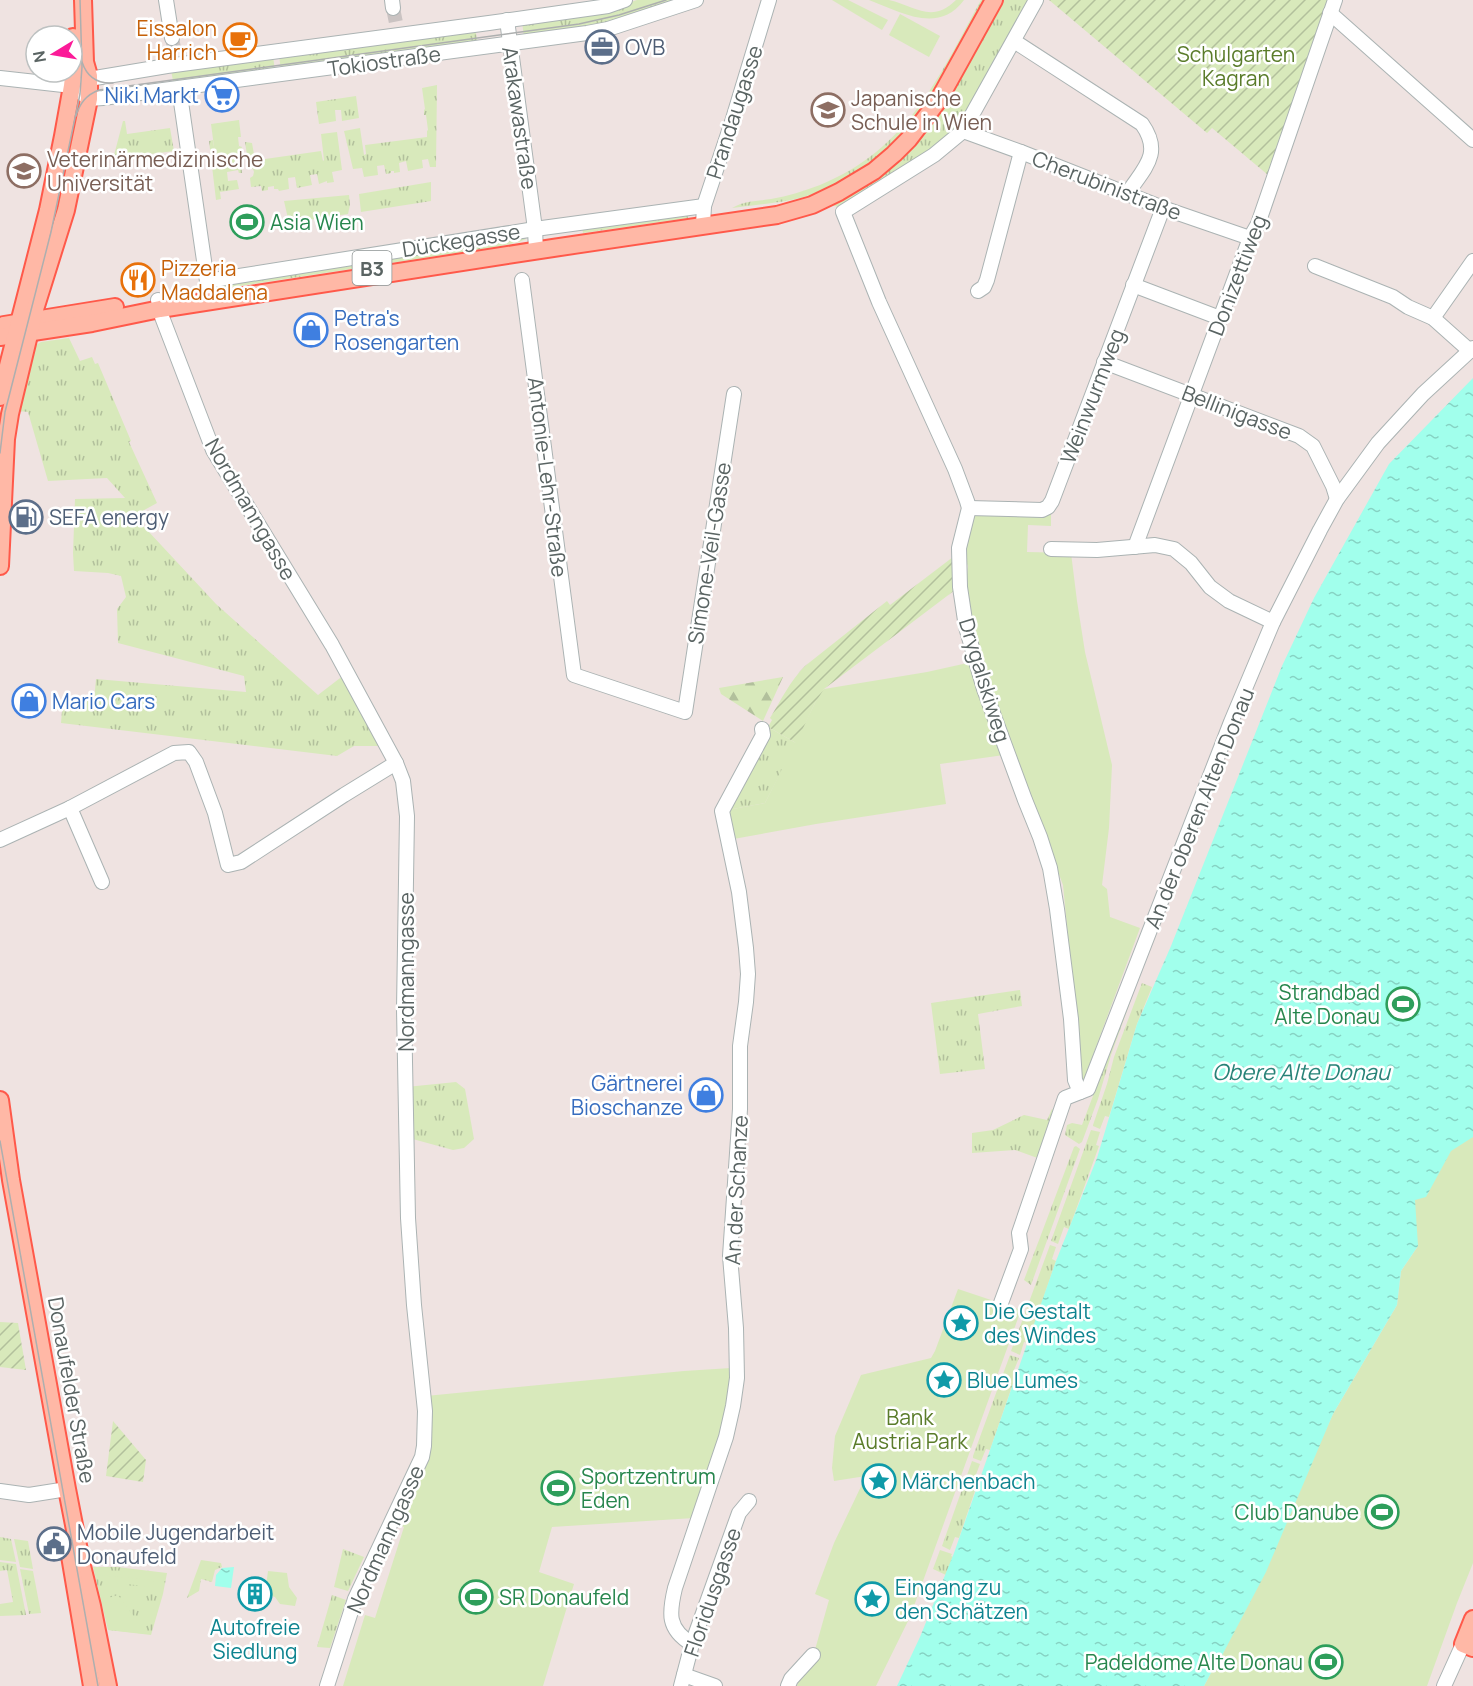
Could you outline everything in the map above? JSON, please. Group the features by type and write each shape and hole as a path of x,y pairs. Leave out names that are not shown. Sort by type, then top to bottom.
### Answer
{"main road":[{"path":"0,397 20,329 48,210 72,86 74,68 72,0"},
{"path":"0,566 6,439 20,329 38,300 66,210 89,99 83,0"},
{"name":"B3","path":"838,190 871,167 906,134 933,99 988,0"},
{"name":"B3","path":"838,190 874,171 909,139 938,101 994,0"},
{"name":"Dückegasse","path":"20,329 159,304 208,292 535,241 703,216 777,215 812,205 838,190"},
{"name":"B3","path":"0,326 20,329"},
{"name":"Donaufelder Straße","path":"0,1100 92,1686"},
{"name":"Donaufelder Straße","path":"0,1172 63,1491 92,1606 108,1686"},
{"path":"1468,1646 1473,1619"}],"street":[{"path":"166,0 172,38"},
{"name":"Tokiostraße","path":"72,86 89,79 176,59 396,29 507,21 624,0"},
{"name":"Tokiostraße","path":"89,99 608,30 696,0"},
{"name":"Prandaugasse","path":"703,216 770,0"},
{"path":"969,508 954,469 879,302 843,212 934,155 963,131 1036,0"},
{"path":"1332,6 1473,140"},
{"name":"Donizettiweg","path":"1135,548 1250,238 1258,224 1332,6"},
{"name":"Arakawastraße","path":"507,21 503,45 535,241"},
{"name":"Arakawastraße","path":"489,23 495,36 503,45"},
{"path":"1014,41 1142,124 1150,135 1152,147 1150,159 1127,194"},
{"path":"0,78 72,86 89,99"},
{"path":"179,88 208,292"},
{"name":"Cherubinistraße","path":"963,131 1163,208 1250,238"},
{"path":"978,291 987,280 1021,152"},
{"name":"Weinwurmweg","path":"969,508 1042,510 1048,507 1163,208"},
{"path":"1432,318 1473,261"},
{"path":"1315,267 1392,297 1432,318 1471,349"},
{"name":"Antonie-Lehr-Straße","path":"522,279 574,675 685,712"},
{"path":"1133,285 1220,318"},
{"name":"Nordmanngasse","path":"159,304 213,450 332,645 396,763 403,781 407,816 404,1009 408,1218 424,1412 424,1446 422,1457 355,1599 327,1686"},
{"name":"An der oberen Alten Donau","path":"1001,1303 1021,1249 1019,1233 1065,1098 1088,1089 1183,843 1273,622 1337,499 1378,443 1400,418 1471,349"},
{"name":"Bellinigasse","path":"1104,362 1299,436 1313,446 1337,499"},
{"name":"Simone-Veil-Gasse","path":"685,712 734,394"},
{"name":"Drygalskiweg","path":"969,508 959,548 960,587 966,627 980,679 1050,868 1071,1019 1075,1080 1080,1092"},
{"path":"1051,549 1097,550 1155,545 1174,549 1229,602 1273,622"},
{"name":"An der Schanze","path":"692,1644 681,1637 673,1626 670,1609 726,1437 737,1378 736,1328 730,1256 739,1131 740,1046 748,974 739,892 722,811 763,735 762,729"},
{"path":"0,840 70,808 174,753 189,753 196,762 215,813 228,865 241,862 396,763"},
{"path":"70,808 102,882"},
{"path":"0,1491 29,1495 63,1491"},
{"name":"Floridusgasse","path":"683,1680 692,1644 739,1513 749,1501"},
{"path":"1444,1686 1468,1646"},
{"path":"788,1686 791,1679 813,1655"},
{"path":"683,1680 715,1686"}],"green space":[{"path":"637,0 684,0 618,23 524,37 522,22 613,8"},
{"path":"832,0 848,0 888,20 882,30"},
{"path":"869,0 889,0 931,12 939,11 956,0 964,0 954,11 931,19 906,15"},
{"path":"981,0 985,0 936,87 897,140 873,162 845,180 813,194 784,201 732,208 746,203 790,195 820,185 850,170 876,152 917,108 950,57"},
{"path":"1002,0 1031,0 959,128 948,139 842,208 828,204 881,174"},
{"name":"Schulgarten Kagran","path":"1049,0 1328,0 1268,175 1212,128 1207,133"},
{"path":"900,14 940,36 929,57 889,35"},
{"path":"475,28 478,44 281,71 279,55"},
{"path":"273,56 275,71 169,86 173,81 171,70"},
{"path":"437,85 436,167 430,167 428,159 422,160 423,168 408,171 406,161 399,163 400,172 391,171 386,174 384,165 377,166 378,175 364,177 362,168 353,169 344,131 360,128 364,155 366,154 365,145 427,137 422,88"},
{"path":"356,96 359,118 342,121 341,110 335,110 336,121 319,124 316,102"},
{"path":"239,120 241,137 238,137 237,149 240,165 217,169 211,124"},
{"path":"123,121 125,121 127,134 170,128 174,151 113,159"},
{"path":"337,132 342,170 332,172 334,182 327,183 327,181 319,184 317,174 310,175 312,185 297,188 295,177 288,178 289,189 279,191 274,189 274,186 262,191 261,186 251,187 250,178 254,172 249,168 245,142 252,143 255,160 265,161 265,159 321,151 323,161 321,134"},
{"path":"213,140 217,169 239,146 242,147 240,153 242,173 238,170 227,172 228,181 237,180 239,189 220,192 221,199 216,200 209,141"},
{"path":"431,182 431,201 361,212 359,194"},
{"path":"349,195 348,214 289,223 284,201"},
{"path":"687,212 688,218 583,233 582,228"},
{"path":"525,237 526,239 519,242 495,247 227,288 218,286"},
{"path":"69,338 80,361 92,357 95,364 98,363 131,441 129,442 157,503 135,517 216,604 318,695 344,675 383,746 354,746 337,756 61,723 63,699 94,701 96,679 246,692 244,676 118,643 117,609 126,597 121,576 74,571 75,499 125,498 107,478 48,481 28,412 19,411 31,348 41,342"},
{"path":"1051,512 1051,526 1028,525 1027,552 1071,553 1085,652 1112,765 1109,828 1102,885 1107,889 1110,917 1140,928 1083,1082 1079,1076 1081,1069 1063,885 988,686 973,640 965,590 968,566 964,557 965,544 973,517 979,513"},
{"path":"953,557 955,590 824,689 796,743 768,727 772,720 770,718 786,691 805,666 887,601 890,605"},
{"path":"972,662 1004,755 940,764 946,804 728,840 722,811 765,803 824,689"},
{"path":"783,677 763,721 721,694 719,688"},
{"path":"1473,697 1473,1563 1427,1686 1204,1686 1212,1671 1220,1666 1219,1662 1333,1414 1397,1305 1401,1271 1418,1246 1358,1223"},
{"path":"768,727 796,743 765,803 722,811"},
{"path":"1142,983 1152,987 1137,1024 1109,1117 1105,1116 1100,1129 1093,1125 1114,1057"},
{"path":"1136,986 1098,1099 1082,1142 1079,1144 1065,1135 1067,1125 1072,1123 1082,1125"},
{"path":"1020,990 1022,1006 978,1014 985,1069 940,1074 931,1003"},
{"path":"456,1082 465,1089 474,1139 464,1148 453,1150 409,1138 406,1087"},
{"path":"1052,1109 1059,1115 1043,1160 1015,1150 972,1153 972,1133 993,1130 1024,1115 1047,1120"},
{"path":"1091,1130 1100,1132 1096,1145 1099,1146 1069,1229 1064,1227 1058,1244 1051,1241"},
{"path":"1076,1146 1080,1149 1031,1285 1024,1280"},
{"path":"1050,1245 1056,1247 1052,1259 1056,1261 1028,1343 1024,1342 1020,1355 1011,1351"},
{"name":"Bank Austria Park","path":"958,1289 1021,1310 910,1617 876,1686 797,1686 800,1676 811,1664 829,1600 815,1594 834,1543 866,1476 834,1481 832,1468 835,1436 861,1375 931,1358"},
{"path":"0,1322 18,1323 26,1370 0,1367"},
{"path":"1010,1355 1019,1358 1014,1370 1017,1372 990,1450 986,1449 981,1461 973,1456"},
{"name":"Sportzentrum Eden","path":"731,1368 731,1381 718,1446 714,1450 715,1456 694,1518 552,1527 539,1572 574,1584 543,1686 343,1686 365,1615 375,1618 404,1527 396,1524 426,1457 426,1396"},
{"path":"113,1421 146,1460 143,1482 106,1476"},
{"path":"972,1461 980,1464 975,1477 979,1479 959,1538 955,1537 950,1550 942,1546"},
{"path":"0,1537 11,1539 16,1562 0,1560"},
{"path":"14,1539 28,1541 33,1569 20,1567"},
{"path":"343,1549 364,1557 348,1591 334,1587"},
{"path":"940,1550 952,1554 953,1557 946,1575 933,1569"},
{"path":"201,1560 221,1563 222,1567 215,1570 212,1582 201,1579 199,1591 187,1598"},
{"path":"0,1562 16,1564 26,1615 0,1616 0,1604 13,1602 7,1570 0,1571"},
{"path":"93,1567 117,1567 167,1573 151,1635 108,1630"},
{"path":"20,1569 33,1571 41,1613 29,1614"},
{"path":"268,1571 287,1573 289,1587 297,1598 295,1606 280,1604 275,1597 265,1594"},
{"path":"98,1575 154,1580 153,1587 99,1581"},
{"path":"118,1595 147,1634 109,1630 105,1599"},
{"path":"332,1595 346,1600 330,1648 317,1647"}],"water":[{"name":"Obere Alte Donau","path":"1473,378 1473,1137 1451,1151 1426,1197 1415,1200 1418,1246 1401,1271 1397,1305 1333,1414 1266,1572 1219,1661 1220,1666 1212,1671 1204,1686 897,1686 920,1637 954,1553 1056,1261 1097,1158 1137,1024 1171,946 1282,666 1314,598 1389,464"},
{"path":"234,1567 231,1588 215,1586 216,1575 222,1568"}],"tunnel":[{"path":"393,8 396,23"},
{"path":"172,38 175,53"}],"tram line":[{"path":"0,453 5,412 51,232 80,94 82,67 80,0"},
{"path":"76,116 84,100 99,90 579,24 619,15 666,0"},
{"path":"84,66 93,78 113,83"},
{"path":"0,1141 98,1686"}],"place":[{"name":"Eissalon Harrich","path":"240,40"},
{"name":"OVB","path":"602,47"},
{"name":"Niki Markt","path":"222,95"},
{"name":"Japanische Schule in Wien","path":"828,110"},
{"name":"Veterinärmedizinische Universität","path":"24,171"},
{"name":"Asia Wien","path":"247,222"},
{"name":"Pizzeria Maddalena","path":"138,280"},
{"name":"Petra's Rosengarten","path":"311,330"},
{"name":"SEFA energy","path":"26,517"},
{"name":"Mario Cars","path":"29,701"},
{"name":"Strandbad Alte Donau","path":"1403,1004"},
{"name":"Gärtnerei Bioschanze","path":"706,1095"},
{"name":"Die Gestalt des Windes","path":"961,1323"},
{"name":"Blue Lumes","path":"944,1380"},
{"name":"Märchenbach","path":"879,1481"},
{"name":"Sportzentrum Eden","path":"558,1488"},
{"name":"Club Danube","path":"1382,1512"},
{"name":"Mobile Jugendarbeit Donaufeld","path":"54,1544"},
{"name":"Autofreie Siedlung","path":"255,1594"},
{"name":"SR Donaufeld","path":"476,1597"},
{"name":"Eingang zu den Schätzen","path":"872,1599"},
{"name":"Padeldome Alte Donau","path":"1326,1662"}]}
